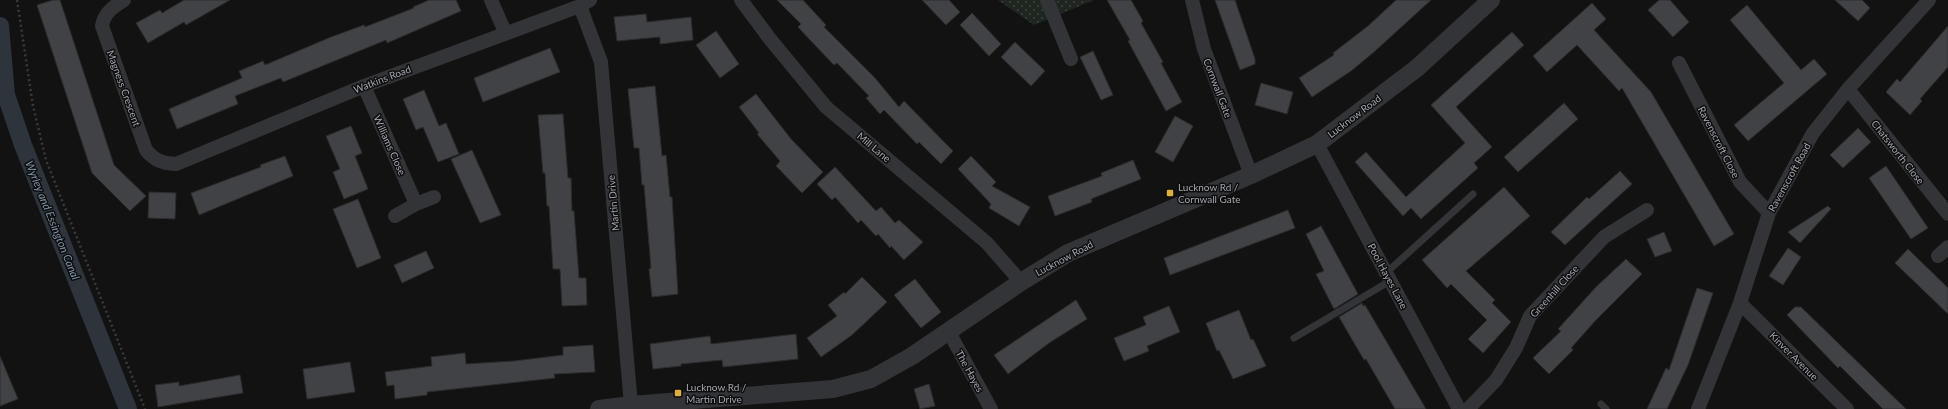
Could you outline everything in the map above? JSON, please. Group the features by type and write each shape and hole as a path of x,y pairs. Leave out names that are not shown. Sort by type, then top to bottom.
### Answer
{"street":[{"name":"Magness Crescent","path":"124,0 112,8 103,21 102,26 146,150 154,159 162,163 176,164"},
{"path":"491,0 505,32"},
{"name":"Mill Lane","path":"742,0 770,39 826,107 987,243 1021,282"},
{"path":"1047,0 1071,59"},
{"name":"Cornwall Gate","path":"1192,0 1204,49 1251,175"},
{"name":"Lucknow Road","path":"599,409 631,405 833,389 871,379 912,356 1021,282 1068,253 1251,175 1317,144 1416,68 1491,0"},
{"name":"Ravenscroft Road","path":"1698,409 1740,303 1769,213 1813,133 1848,89 1928,0"},
{"name":"Watkins Road","path":"176,164 364,86 585,3"},
{"name":"Martin Drive","path":"585,3 601,62 631,405"},
{"name":"Ravenscroft Close","path":"1678,63 1740,182 1769,213"},
{"name":"Williams Close","path":"364,86 416,204"},
{"name":"Chatsworth Close","path":"1848,89 1948,214"},
{"name":"Pool Hayes Lane","path":"1317,144 1459,409"},
{"path":"396,216 416,204 434,197"},
{"name":"Greenhill Close","path":"1468,409 1496,380 1516,348 1530,316 1604,237 1647,210"},
{"name":"Kinver Avenue","path":"1740,303 1847,409"},
{"name":"The Hayes","path":"949,332 991,409"}],"lane":[{"path":"1294,338 1388,277 1473,194"}],"path":[{"path":"17,0 33,106 46,160 145,409"}],"shaded area":[{"path":"998,0 1094,0 1034,25"}],"building":[{"path":"53,0 60,0 114,165 146,196 130,211 92,173 37,5"},
{"path":"184,0 230,0 186,25 184,22 148,43 136,23 160,10 162,13"},
{"path":"429,0 456,0 461,11 387,43 386,40 283,82 281,78 235,96 238,104 177,129 169,109 242,78 239,71 263,61 265,65 331,37 364,25 365,27 414,8 413,7"},
{"path":"777,0 803,0 826,25 824,27 875,78 899,107 904,101 953,151 941,164 919,142 917,144 884,110 880,114 866,98 869,96 837,63 834,65 810,40 798,27 801,24"},
{"path":"922,0 949,0 960,12 946,25"},
{"path":"1107,0 1131,0 1143,21 1141,23 1163,62 1161,63 1182,102 1166,111 1128,41 1130,40"},
{"path":"1215,0 1235,0 1255,59 1255,64 1240,70"},
{"path":"1396,0 1431,0 1351,71 1312,97 1299,78 1334,55 1333,53 1368,26"},
{"path":"1659,0 1670,0 1689,22 1673,37 1648,10"},
{"path":"1835,0 1862,0 1870,8 1858,21"},
{"path":"1592,3 1606,19 1594,30 1651,92 1734,234 1714,246 1622,88 1619,91 1577,45 1547,72 1533,56"},
{"path":"1747,5 1801,70 1814,59 1827,74 1748,141 1734,125 1784,83 1730,20"},
{"path":"972,13 1001,44 989,56 960,25"},
{"path":"646,14 647,22 691,17 693,40 660,44 660,37 617,41 614,17"},
{"path":"1948,26 1948,67 1920,99 1922,101 1910,115 1886,92 1897,79 1900,82"},
{"path":"716,31 739,64 720,78 696,45"},
{"path":"1512,32 1524,45 1456,107 1492,147 1474,163 1478,168 1421,219 1411,208 1403,216 1355,162 1366,152 1406,197 1465,143 1431,105"},
{"path":"1015,42 1045,71 1031,86 1001,57"},
{"path":"550,48 560,72 483,102 474,78"},
{"path":"1093,51 1113,95 1101,100 1080,57"},
{"path":"1261,83 1293,92 1287,114 1255,105"},
{"path":"655,86 662,156 666,155 670,197 672,197 678,294 652,297 644,185 642,185 639,148 634,148 628,89"},
{"path":"424,90 439,126 446,123 459,154 438,162 423,127 416,130 403,99"},
{"path":"756,94 791,139 823,172 802,193 776,166 780,161 757,134 759,133 739,107"},
{"path":"1564,103 1578,119 1518,172 1504,157"},
{"path":"563,114 568,178 571,178 572,211 574,211 579,278 586,278 587,305 562,306 560,269 553,269 549,206 547,206 545,173 543,173 538,115"},
{"path":"1175,116 1193,126 1173,162 1155,152"},
{"path":"351,126 362,153 355,156 368,189 344,199 333,172 340,169 326,136"},
{"path":"1858,128 1871,142 1843,168 1830,155"},
{"path":"472,150 501,215 480,223 451,159"},
{"path":"285,156 293,176 199,215 191,193 261,167 260,165"},
{"path":"971,156 996,182 992,186 1030,207 1019,226 989,208 991,204 958,169"},
{"path":"1133,160 1141,179 1091,199 1092,202 1055,216 1048,196 1102,176 1101,173"},
{"path":"1886,166 1928,228 1911,239 1869,178"},
{"path":"835,167 876,211 881,207 895,223 899,220 923,242 904,260 891,246 890,248 878,234 876,236 861,220 858,223 835,197 832,200 817,184"},
{"path":"1620,171 1632,184 1565,245 1551,232 1587,197 1589,199"},
{"path":"1504,187 1530,216 1466,271 1495,300 1492,303 1511,322 1483,353 1468,339 1487,320 1451,284 1447,288 1422,260"},
{"path":"149,192 176,193 175,219 148,218"},
{"path":"358,199 381,258 357,268 333,209"},
{"path":"1828,206 1831,209 1800,243 1788,232"},
{"path":"1288,210 1295,228 1170,275 1164,258"},
{"path":"1321,226 1358,294 1334,309 1316,274 1324,271 1306,234"},
{"path":"1664,232 1672,251 1655,257 1647,239"},
{"path":"1788,248 1801,257 1783,285 1769,276"},
{"path":"1908,249 1948,288 1948,314 1895,263"},
{"path":"426,251 434,268 402,283 394,265"},
{"path":"1626,259 1642,274 1596,320 1571,348 1573,350 1549,374 1533,358 1561,331 1558,329 1596,287"},
{"path":"862,277 887,302 852,335 821,357 807,338 837,316 828,305 844,292 845,294"},
{"path":"915,279 941,312 921,328 894,295"},
{"path":"1697,288 1713,293 1688,365 1667,409 1647,409 1666,368 1669,370"},
{"path":"1076,300 1087,319 1049,343 1008,374 994,355"},
{"path":"1362,303 1363,306 1365,305 1426,409 1395,409 1366,359 1364,360 1339,317"},
{"path":"1169,306 1180,332 1147,346 1149,351 1124,361 1114,338 1146,325 1143,317"},
{"path":"1795,307 1801,307 1906,409 1883,409 1840,366 1838,368 1787,315"},
{"path":"1239,310 1251,340 1253,339 1266,366 1233,379 1219,350 1217,351 1206,323"},
{"path":"796,334 798,359 723,367 722,360 681,364 681,366 653,369 650,344 710,336 711,344"},
{"path":"593,345 595,372 554,374 555,378 427,392 427,395 395,399 394,385 387,386 385,372 432,366 431,357 465,353 466,364 514,361 563,355 563,347"},
{"path":"0,356 18,399 0,406"},
{"path":"350,362 355,392 307,399 303,369"},
{"path":"240,375 243,393 158,407 155,385 179,382 179,386"},
{"path":"929,384 935,406 920,409 914,389"}],"waterway":[{"name":"Wyrley and Essington Canal","path":"0,26 6,95 23,145 128,409"}],"place":[{"name":"Lucknow Rd / Cornwall Gate","path":"1170,193"},
{"name":"Lucknow Rd / Martin Drive","path":"678,393"}]}
